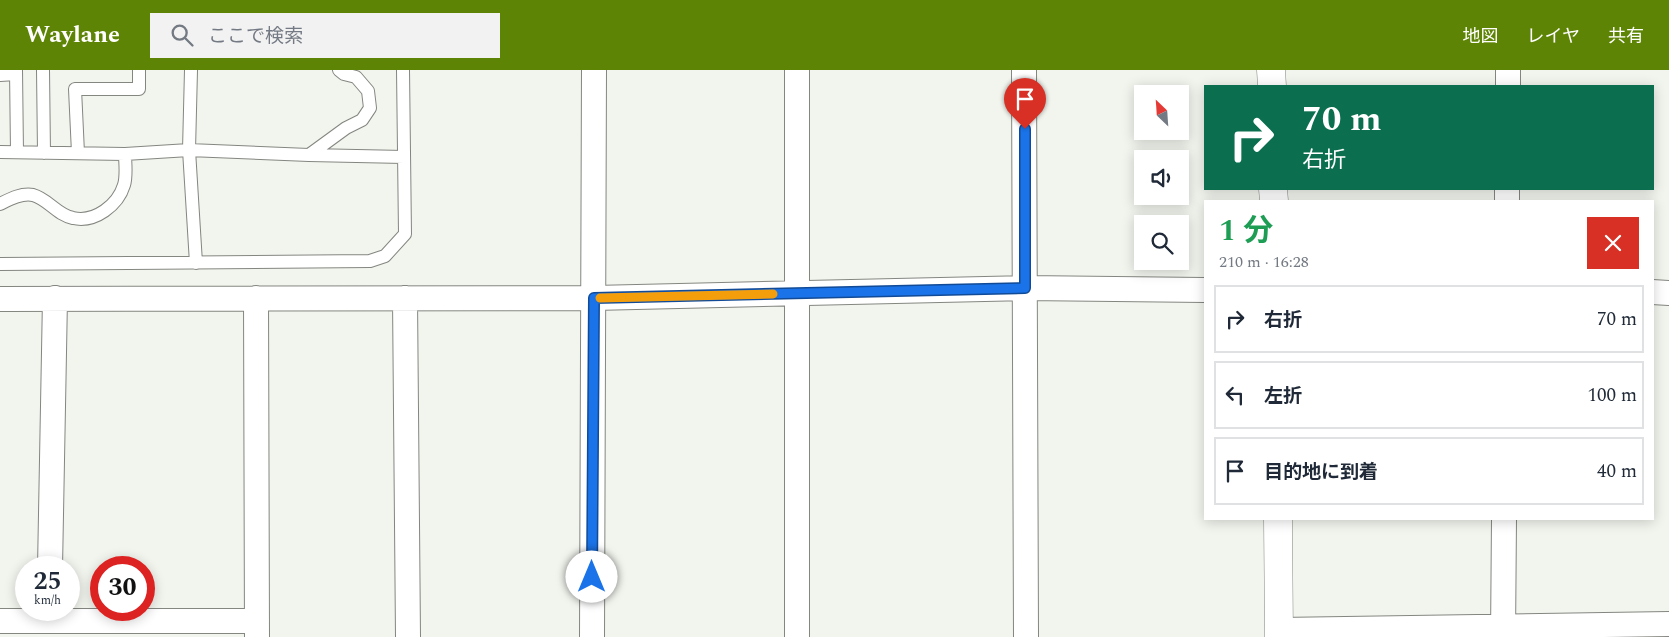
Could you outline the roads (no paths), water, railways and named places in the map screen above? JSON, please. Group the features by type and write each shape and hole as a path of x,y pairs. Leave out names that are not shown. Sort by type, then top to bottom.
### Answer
{"street":[{"path":"592,637 594,70"},
{"path":"797,70 797,637"},
{"path":"1024,70 1026,637"},
{"path":"1271,70 1272,85"},
{"path":"1508,70 1508,85"},
{"path":"0,299 594,298 1025,288 1204,290"},
{"path":"1654,292 1669,292"},
{"path":"50,556 55,298"},
{"path":"80,617 257,629 256,298"},
{"path":"406,298 408,637"},
{"path":"1278,520 1279,633 1503,632 1669,624"},
{"path":"1503,632 1504,520"},
{"path":"0,621 15,619"}],"lane":[{"path":"43,70 44,153"},
{"path":"78,153 75,88 139,89 139,70"},
{"path":"191,70 189,150 196,263"},
{"path":"309,155 346,128 362,120 370,108 368,91 356,77 344,74 339,70"},
{"path":"0,264 370,261 384,256 405,234 403,70"},
{"path":"0,75 16,72 17,152"},
{"path":"0,152 125,154 189,150 404,157"},
{"path":"0,204 20,195 34,195 57,212 73,218 88,218 104,211 119,198 125,183 125,154"}]}
